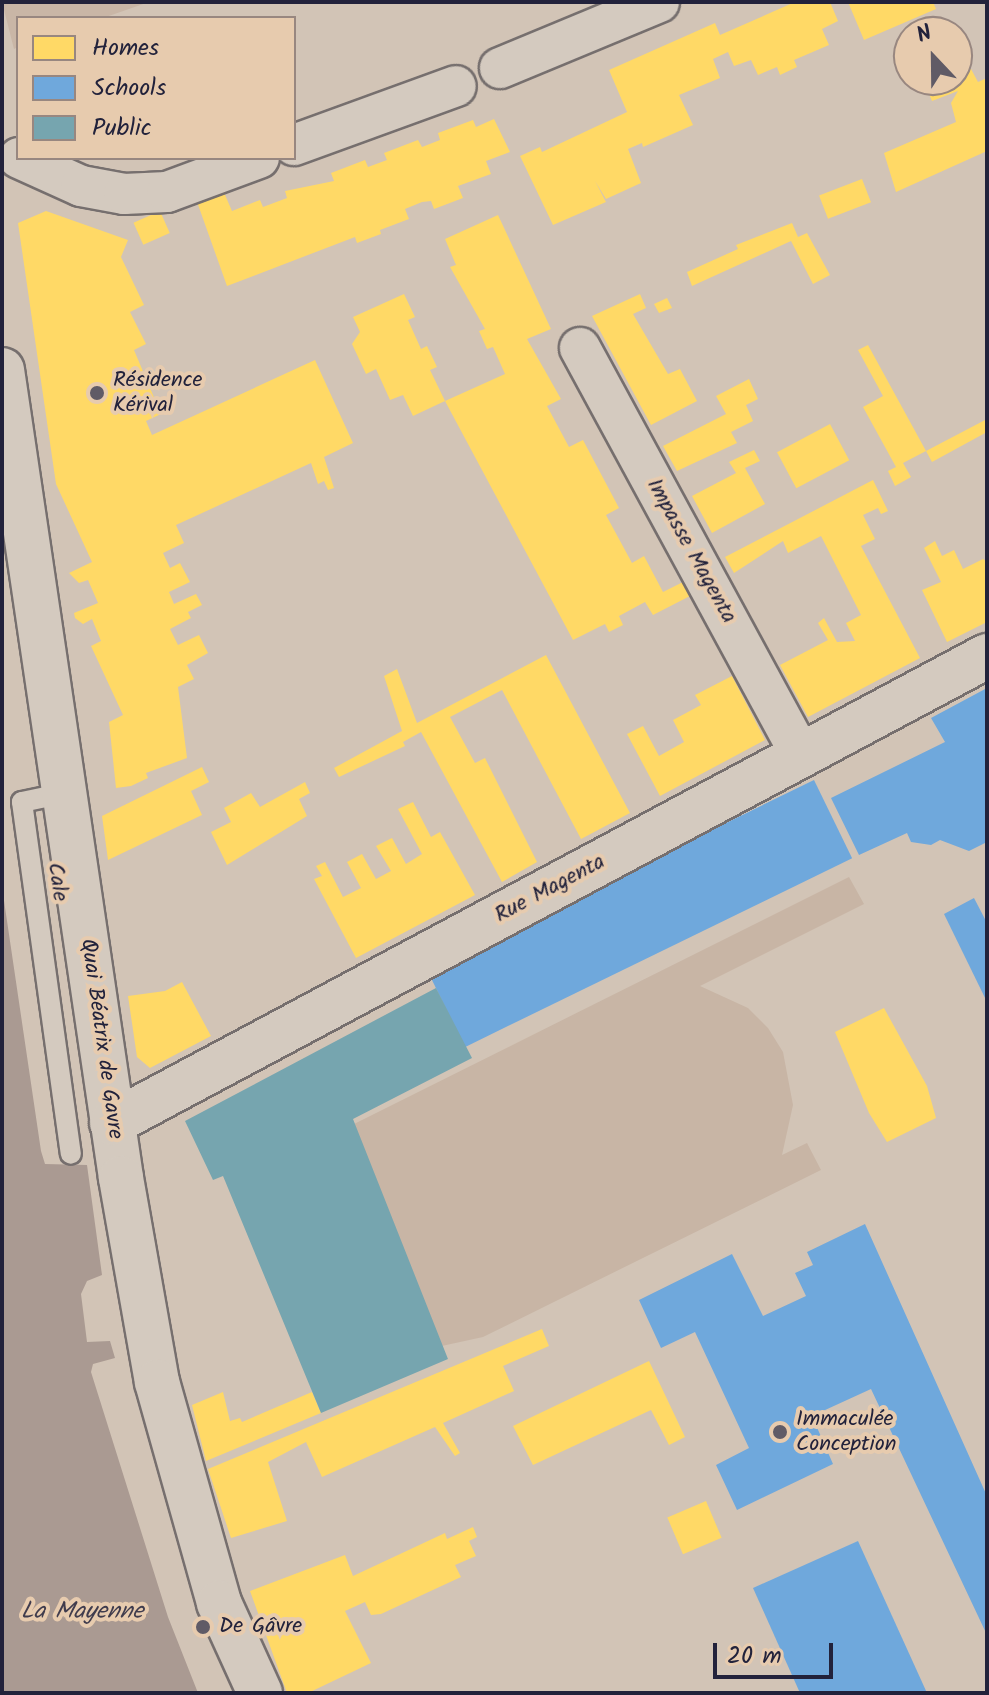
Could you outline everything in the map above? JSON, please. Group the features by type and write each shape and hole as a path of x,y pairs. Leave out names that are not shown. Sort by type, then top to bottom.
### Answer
{"street":[{"path":"500,68 659,2"},
{"path":"296,144 456,86"},
{"path":"22,160 81,186 124,194 167,192 254,160"},
{"name":"Impasse Magenta","path":"580,348 801,755"},
{"name":"Quai Béatrix de Gavre","path":"2,370 112,1123 157,1382 219,1603 260,1693"},
{"name":"Rue Magenta","path":"112,1123 987,656"}],"lane":[{"name":"Cale","path":"65,793 22,802 71,1154"}],"shaded area":[{"path":"2,2 149,2 109,16 16,16 14,49"},
{"path":"849,877 864,904 700,986 748,1008 768,1028 783,1052 793,1105 782,1155 807,1143 821,1170 483,1337 428,1349 352,1125"}],"water":[{"name":"La Mayenne","path":"2,887 41,1151 45,1164 87,1165 102,1275 87,1281 81,1294 87,1342 110,1341 115,1358 93,1364 91,1372 168,1617 198,1693 2,1693"}],"building: Homes":[{"path":"795,2 830,2 838,21 822,29 829,45 794,60 797,67 780,75 777,67 758,75 751,60 734,66 728,52 713,59 720,78 679,95 693,125 643,147 642,143 628,149 641,183 606,199 595,181 606,202 553,225 520,156 540,147 542,152 627,112 609,70 715,23 720,35"},
{"path":"848,2 933,2 936,9 920,16 893,16 893,28 864,40"},
{"path":"973,73 978,82 987,78 987,151 896,192 884,153 956,122 951,103 955,96 973,96"},
{"path":"494,119 510,152 486,161 491,174 458,186 463,198 434,209 431,201 422,202 405,209 409,219 380,230 381,234 357,243 355,237 227,286 196,199 222,188 232,211 260,200 263,207 287,198 285,191 334,181 331,173 365,160 368,167 387,160 384,153 418,140 422,147 440,140 438,133 473,120 476,127"},
{"path":"862,179 871,202 828,219 819,195"},
{"name":"Résidence Kérival","path":"46,211 128,240 121,257 144,305 130,312 146,344 134,350 161,414 146,421 152,435 315,360 353,443 324,457 334,488 328,490 324,481 318,484 311,463 176,525 184,543 163,553 170,568 180,563 190,582 169,592 174,604 196,594 202,605 188,612 191,618 170,629 178,645 199,635 208,653 187,665 194,679 178,687 187,758 146,773 148,778 131,786 116,788 109,722 123,715 91,646 101,641 92,619 83,624 74,613 98,603 88,580 79,583 69,573 92,562 56,484 18,223"},
{"path":"160,211 170,233 143,245 134,223"},
{"path":"498,215 551,329 527,339 561,399 547,406 569,447 583,440 619,508 606,515 632,563 644,556 663,592 683,582 690,596 653,615 645,602 619,616 623,625 609,632 605,624 573,640 445,401 505,374 493,347 487,349 479,331 485,329 450,267 456,265 445,239"},
{"path":"792,223 798,237 807,233 830,275 813,284 791,241 692,286 687,272 738,249 736,245"},
{"path":"404,294 415,317 408,320 421,349 427,346 437,367 430,370 445,401 413,416 403,395 390,400 376,369 366,374 352,344 360,332 353,317"},
{"path":"640,294 646,308 633,314 668,374 680,369 697,401 651,425 592,316"},
{"path":"667,298 672,308 659,313 654,304"},
{"path":"868,345 926,451 903,463 911,477 895,486 888,471 896,467 863,407 883,396 858,350"},
{"path":"749,379 758,399 746,405 753,421 731,432 737,443 677,471 663,446 726,414 716,396"},
{"path":"987,419 987,432 932,462 926,451"},
{"path":"830,424 849,460 796,488 777,452"},
{"path":"754,450 760,461 745,468 765,504 712,533 692,496 736,473 729,462"},
{"path":"873,480 888,511 881,514 878,508 863,515 875,539 861,546 920,658 808,717 780,665 828,640 818,623 824,618 837,642 855,641 846,623 861,615 821,536 788,553 783,541 734,573 725,557"},
{"path":"935,541 942,556 954,550 963,569 983,559 987,562 987,622 947,642 922,590 941,582 924,548"},
{"path":"546,655 630,813 581,839 502,690 450,717 475,763 485,758 537,862 502,882 421,732 403,742 405,746 339,777 334,768 402,731 384,676 397,669 417,723"},
{"path":"732,676 765,740 660,796 627,734 643,726 659,756 684,742 673,720 701,705 695,695"},
{"path":"202,767 209,782 191,791 202,815 108,860 102,816"},
{"path":"305,782 310,793 299,799 307,816 227,865 211,832 231,822 224,808 251,793 260,807"},
{"path":"413,802 431,837 440,832 475,895 356,958 314,879 322,876 316,866 325,862 343,897 361,888 347,862 362,854 376,879 391,871 376,846 392,838 406,864 422,854 398,809"},
{"path":"182,982 211,1036 150,1068 137,1057 128,996 165,991"},
{"path":"884,1008 927,1086 936,1118 887,1142 869,1113 835,1032"},
{"path":"542,1329 549,1346 503,1366 514,1391 443,1423 460,1453 455,1456 435,1427 322,1477 306,1442 268,1462 287,1521 231,1538 208,1469"},
{"path":"649,1361 685,1437 669,1445 651,1410 533,1465 513,1426"},
{"path":"223,1392 230,1421 240,1418 242,1422 312,1392 321,1413 206,1461 192,1405"},
{"path":"706,1501 722,1538 683,1554 667,1517"},
{"path":"473,1527 477,1537 469,1541 476,1556 455,1565 461,1577 381,1614 371,1615 365,1602 345,1611 371,1663 308,1693 287,1693 250,1591 345,1555 353,1576 445,1533 447,1539"}],"building: Schools":[{"path":"987,688 987,842 969,851 940,840 931,845 911,842 907,833 859,855 831,798 945,742 931,718"},
{"path":"814,780 852,858 465,1047 427,969"},
{"path":"974,898 987,923 987,1002 944,914"},
{"name":"Immaculée Conception","path":"865,1224 987,1496 987,1635 871,1389 812,1416 833,1464 737,1510 716,1465 749,1448 695,1332 661,1348 639,1300 732,1254 763,1316 806,1296 795,1273 813,1265 807,1252"},
{"path":"858,1541 927,1693 800,1693 753,1588"}],"building: Public":[{"path":"436,988 472,1058 353,1119 448,1359 321,1413 223,1176 213,1180 185,1121"}],"place":[{"name":"Résidence Kérival","path":"97,393"},
{"name":"Immaculée Conception","path":"780,1432"},
{"name":"De Gâvre","path":"203,1627"}]}
